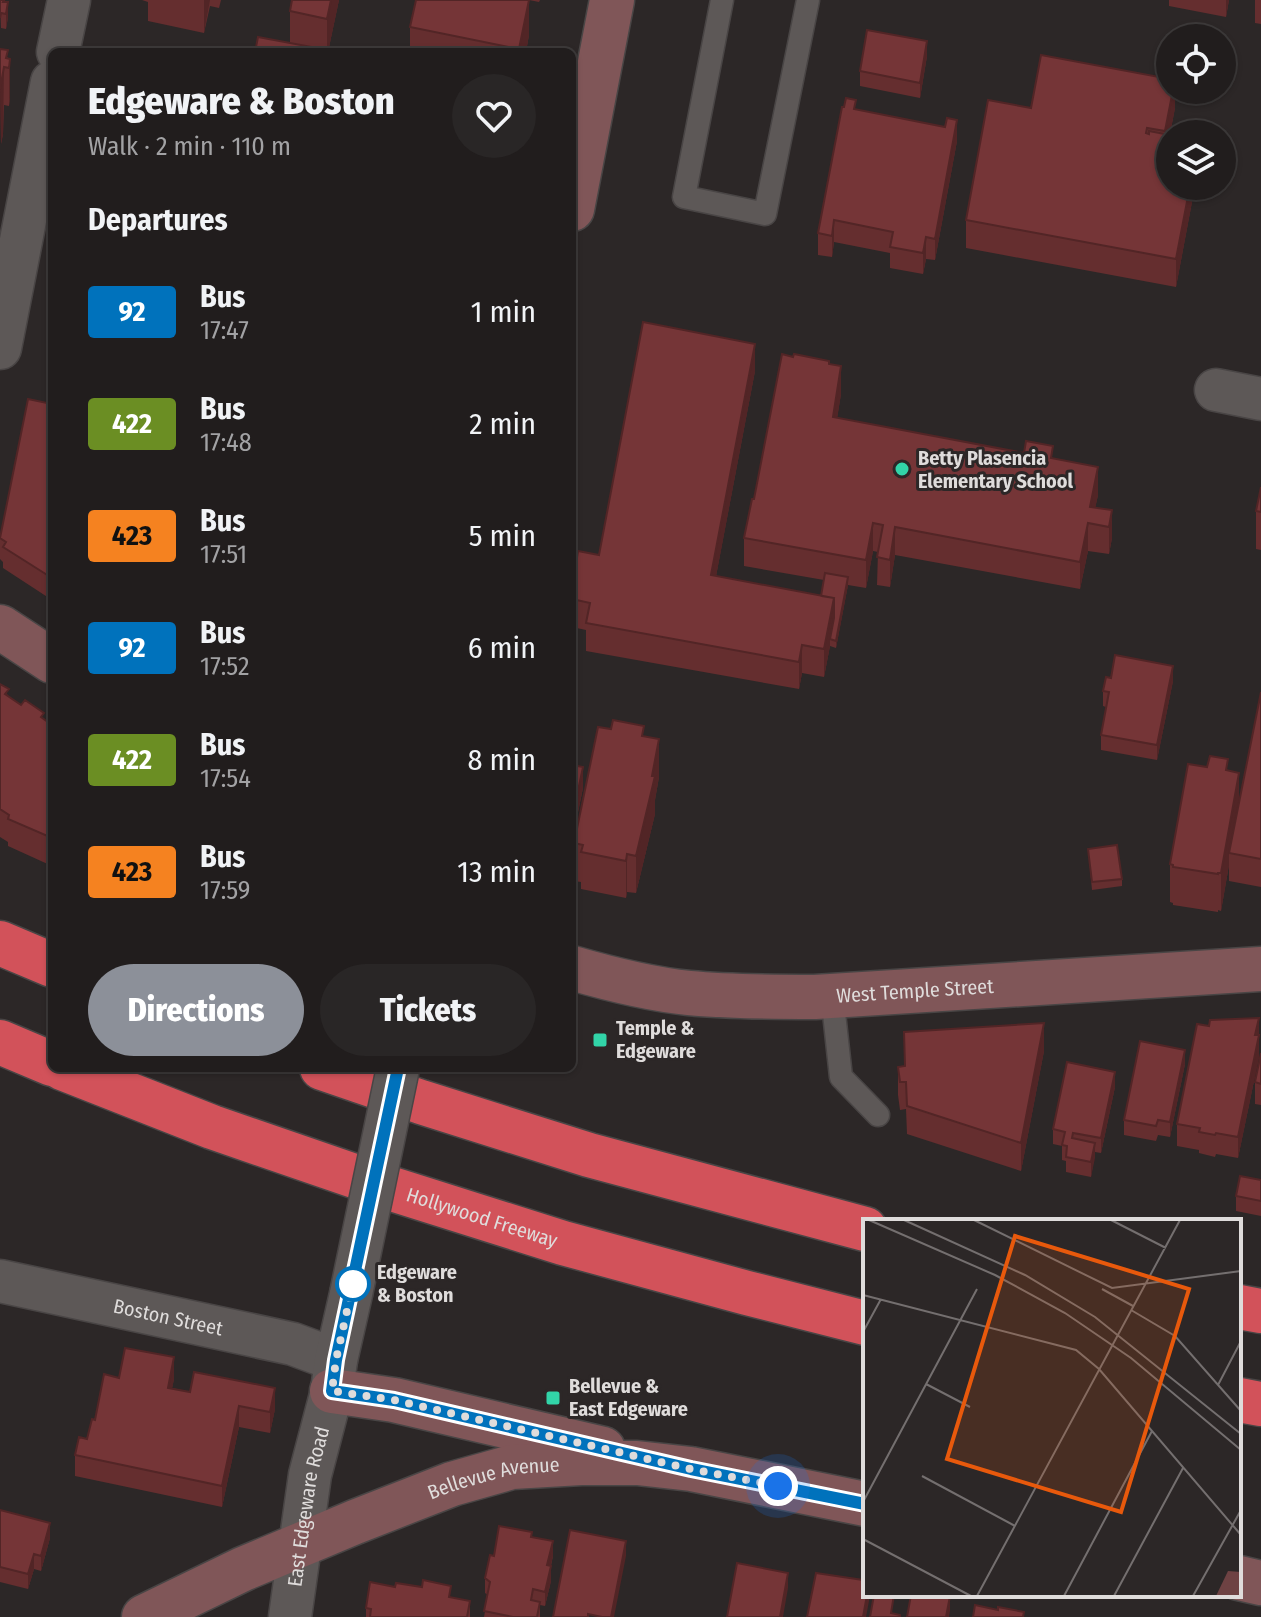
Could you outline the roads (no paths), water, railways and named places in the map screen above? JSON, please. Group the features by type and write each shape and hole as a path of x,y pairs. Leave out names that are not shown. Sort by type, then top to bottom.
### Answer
{"highway":[{"path":"0,943 48,963"},
{"path":"0,1042 48,1062"},
{"name":"Hollywood Freeway","path":"72,1072 212,1127 392,1189 563,1243 863,1322"},
{"path":"334,1072 589,1155 863,1228"},
{"path":"1241,1307 1261,1311"},
{"path":"1241,1400 1261,1404"}],"street":[{"path":"59,48 69,0"},
{"path":"576,188 612,0"},
{"path":"0,348 8,260 48,98"},
{"path":"1216,390 1261,399"},
{"path":"0,627 48,658"},
{"name":"West Temple Street","path":"576,969 623,982 687,993 750,997 832,995 1261,969"},
{"name":"East Edgeware Road","path":"290,1617 310,1475 397,1072"},
{"name":"Boston Street","path":"0,1281 293,1344 334,1375"},
{"path":"334,1375 394,1400 691,1469"},
{"name":"Bellevue Avenue","path":"144,1617 301,1545 452,1484 512,1467 637,1463 691,1469 863,1504"},
{"path":"1241,1578 1261,1583"}],"lane":[{"path":"722,0 684,197 765,214 808,0"},
{"path":"832,995 841,1077 878,1115"}],"place":[{"name":"Betty Plasencia Elementary School","path":"902,469"},
{"name":"Temple & Edgeware","path":"600,1040"},
{"name":"Edgeware & Boston","path":"353,1284"},
{"name":"Bellevue & East Edgeware","path":"553,1398"}]}
